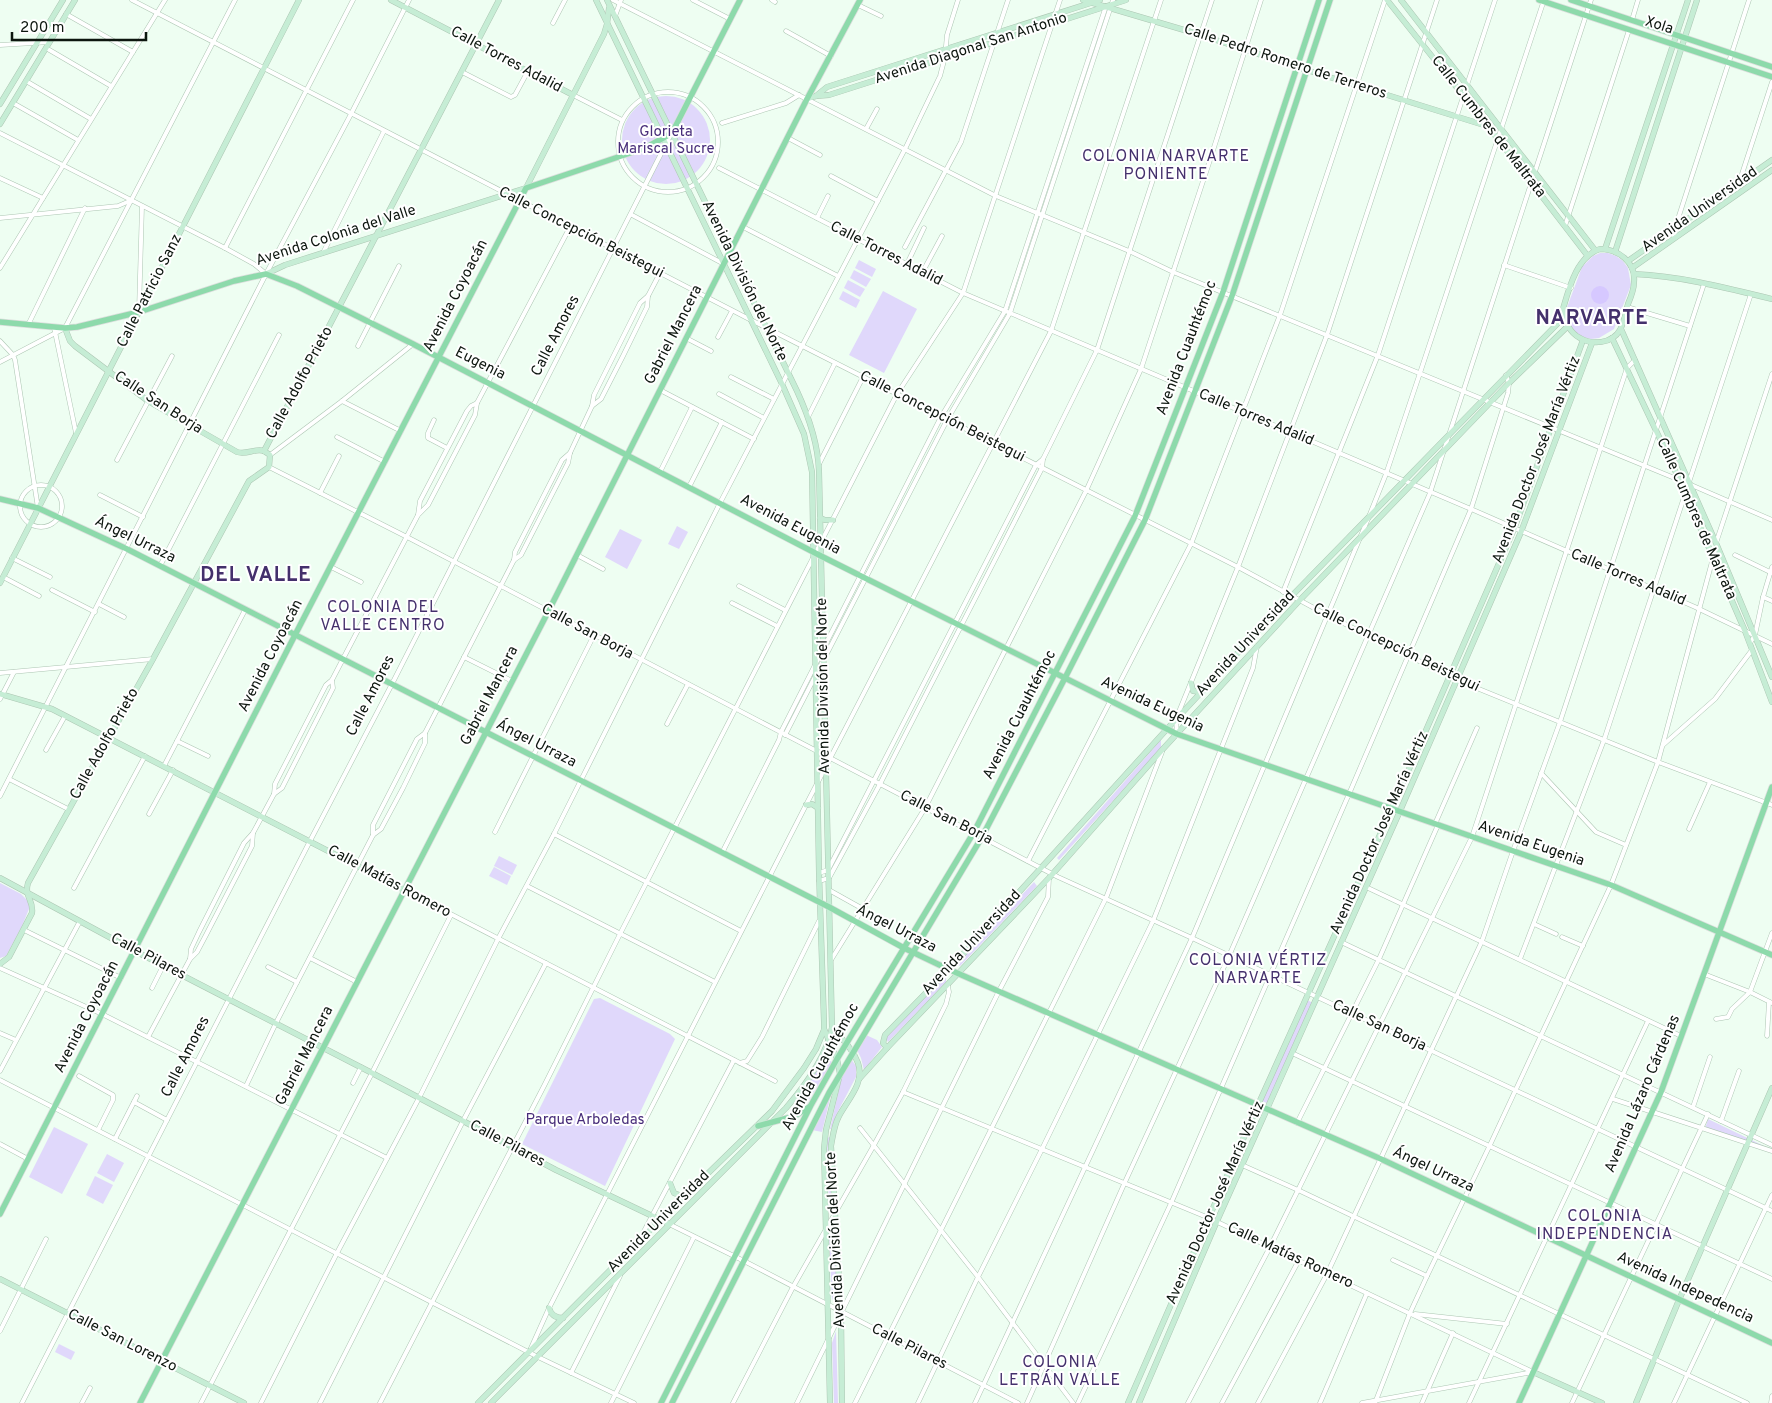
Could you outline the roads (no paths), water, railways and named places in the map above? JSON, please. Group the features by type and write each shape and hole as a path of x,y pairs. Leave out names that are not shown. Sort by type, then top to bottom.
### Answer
{"main road":[{"path":"0,104 63,0"},
{"path":"0,124 75,0"},
{"name":"Calle Patricio Sanz","path":"1,580 299,0"},
{"name":"Calle Torres Adalid","path":"391,0 573,95"},
{"name":"Calle Adolfo Prieto","path":"26,891 28,883 68,809 153,659 249,480 268,467 270,455 264,450 499,0"},
{"name":"Avenida División del Norte","path":"596,0 800,422 810,458 814,552 819,881 824,1029 837,1059 840,1074 826,1130 824,1148 830,1403"},
{"path":"672,133 740,0"},
{"name":"Calle Pedro Romero de Terreros","path":"1083,0 1110,5 1306,70 1487,126"},
{"name":"Avenida Diagonal San Antonio","path":"816,96 827,87 1100,0"},
{"name":"Avenida Diagonal San Antonio","path":"807,99 829,95 1126,0"},
{"name":"Avenida Cuauhtémoc","path":"660,1403 811,1105 974,832 1135,516 1223,292 1319,0"},
{"name":"Avenida Cuauhtémoc","path":"672,1403 840,1074 982,837 1065,678 1144,520 1232,296 1330,0"},
{"name":"Calle Cumbres de Maltrata","path":"1386,0 1498,138 1587,255"},
{"name":"Calle Cumbres de Maltrata","path":"1400,0 1596,250"},
{"name":"Xola","path":"1542,0 1772,77"},
{"name":"Xola","path":"1571,0 1590,3 1632,20 1772,67"},
{"path":"1605,249 1688,0"},
{"path":"1616,252 1697,0"},
{"name":"Avenida División del Norte","path":"609,1 615,17 788,372 808,417 816,445 828,757 826,767 832,1028"},
{"name":"Avenida Coyoacán","path":"0,1214 604,34 609,1"},
{"name":"Gabriel Mancera","path":"140,1403 548,612 807,99 859,2"},
{"name":"Avenida Colonia del Valle","path":"0,322 65,328 77,327 139,312 234,281 266,274 285,265 323,252 619,157 665,141 672,133"},
{"name":"Avenida Universidad","path":"1628,261 1772,160"},
{"name":"Avenida Universidad","path":"1632,268 1772,170"},
{"path":"1714,200 1718,208"},
{"path":"1605,249 1616,252 1628,261 1634,274 1634,285 1621,329 1612,338 1592,343 1572,333 1564,316 1563,309 1578,268 1587,255 1596,250 1605,249"},
{"name":"Eugenia","path":"266,274 297,286 627,454"},
{"path":"1634,274 1654,275 1704,284 1772,299"},
{"name":"Avenida Universidad","path":"887,1048 883,1043 884,1035 1042,868 1167,729 1291,596 1564,316"},
{"name":"Avenida Universidad","path":"859,1079 1051,876 1162,750 1361,535 1490,402 1568,326"},
{"name":"Calle San Borja","path":"65,328 70,341 148,401 242,453 264,450"},
{"name":"Calle Cumbres de Maltrata","path":"1621,329 1716,543 1772,676"},
{"name":"Calle Cumbres de Maltrata","path":"1612,338 1680,481 1750,643 1772,702"},
{"name":"Avenida Doctor José María Vértiz","path":"1128,1403 1514,529 1583,340"},
{"name":"Avenida Doctor José María Vértiz","path":"1139,1403 1217,1221 1400,811 1521,532 1592,343"},
{"name":"Avenida Eugenia","path":"627,454 862,577 1177,734 1611,885 1772,955"},
{"name":"Ángel Urraza","path":"0,499 38,508 127,549 829,907 904,948 959,974"},
{"path":"820,518 833,520"},
{"path":"1191,683 1193,691 1202,692"},
{"name":"Calle Matías Romero","path":"1,696 45,706 109,737 404,890"},
{"name":"Avenida Lázaro Cárdenas","path":"1519,1403 1661,1092 1719,932 1769,804 1772,788"},
{"path":"806,805 812,804 818,808"},
{"name":"Calle Pilares","path":"0,878 134,951 513,1147 669,1224"},
{"path":"2,966 24,930 33,910 26,891"},
{"path":"959,974 1258,1105"},
{"path":"832,1028 853,1053 860,1069 859,1079"},
{"name":"Avenida Universidad","path":"491,1403 795,1097 824,1054 832,1028"},
{"name":"Avenida Universidad","path":"478,1403 660,1220 779,1104 816,1049 824,1029"},
{"name":"Avenida División del Norte","path":"842,1403 841,1312 831,1146 838,1117 855,1090 859,1079"},
{"path":"1636,1403 1702,1245 1772,1088"},
{"path":"758,1126 795,1116 811,1105"},
{"name":"Ángel Urraza","path":"1258,1105 1380,1159 1586,1256"},
{"path":"670,1183 674,1193 684,1197"},
{"name":"Avenida Indepedencia","path":"1586,1256 1772,1343"},
{"name":"Calle San Lorenzo","path":"0,1279 244,1403"},
{"path":"549,1308 556,1317 564,1318"},
{"path":"1533,1372 1602,1403"}],"street":[{"name":"Calle Concepción Beistegui","path":"132,0 732,311 1238,567 1299,601 1456,680 1658,762 1769,804"},
{"path":"0,268 165,0"},
{"path":"0,362 65,328 235,0"},
{"path":"225,248 353,0"},
{"path":"0,796 266,274 409,0"},
{"path":"553,23 565,0"},
{"path":"693,0 730,19"},
{"path":"261,1403 337,1253 420,1098 498,939 554,834 720,503 905,149 937,84 945,57 947,36 958,0"},
{"path":"905,247 966,130 1008,0"},
{"path":"380,1403 513,1147 814,552 833,520 897,394 963,293 1060,0"},
{"path":"828,757 1051,331 1161,0"},
{"path":"819,873 828,870 915,702 958,625 968,613 1042,468 1043,460 1097,350 1212,0"},
{"path":"830,962 925,808 1086,491 1141,369 1261,0"},
{"path":"1028,861 1191,544 1280,314 1386,0"},
{"path":"1177,734 1176,720 1238,567 1327,335 1437,0"},
{"path":"1283,592 1378,355 1495,0"},
{"path":"975,1403 1192,938 1370,514 1386,474 1420,373 1542,0"},
{"path":"1632,20 1638,0"},
{"path":"1674,238 1675,228 1749,0"},
{"path":"609,1 615,6 620,2"},
{"path":"615,17 620,2"},
{"path":"620,2 996,196 1173,272 1280,314 1772,520"},
{"path":"859,2 881,16"},
{"path":"1027,1403 1125,1182 1229,956 1430,493 1462,390 1590,3"},
{"path":"783,734 823,648 907,497 947,420 1010,313 1110,5"},
{"path":"66,14 133,52"},
{"path":"1564,226 1629,30"},
{"path":"786,31 831,56"},
{"path":"0,45 50,42"},
{"path":"46,48 112,86"},
{"path":"462,72 511,97 515,95 528,71"},
{"path":"26,80 91,119"},
{"path":"1739,183 1772,82"},
{"path":"672,92 690,96 707,110 713,120 718,133 716,158 706,175 687,189 666,192 645,187 629,174 619,157 617,134 622,120 634,104 653,94 672,92"},
{"name":"Calle Torres Adalid","path":"573,95 622,120"},
{"path":"722,123 786,103 799,95"},
{"path":"13,103 78,140"},
{"path":"866,129 877,109"},
{"path":"323,252 384,131"},
{"path":"0,133 225,248 257,266 266,274"},
{"path":"788,138 820,155"},
{"name":"Calle Amores","path":"22,1403 632,215 665,141"},
{"name":"Calle Torres Adalid","path":"719,168 963,293 1654,589 1772,644"},
{"path":"830,176 878,201"},
{"path":"0,178 43,198"},
{"path":"817,218 828,196"},
{"path":"0,218 118,206 132,200"},
{"path":"139,312 142,206"},
{"path":"28,324 85,208"},
{"path":"722,853 779,740 816,675 902,494 942,417 1005,311 1041,214"},
{"path":"632,215 724,264"},
{"path":"418,515 420,501 447,448 467,411 476,403 488,382 570,227"},
{"path":"743,227 838,276"},
{"path":"907,264 924,228"},
{"path":"922,272 942,236"},
{"path":"1504,265 1571,288"},
{"path":"358,346 399,266"},
{"path":"514,560 521,555 568,463 570,452 615,351 640,303 648,296 660,273"},
{"path":"1258,1403 1327,1274 1482,941 1560,722 1704,284"},
{"path":"1520,958 1604,740 1751,294"},
{"path":"592,406 601,399 623,356 647,307 648,296"},
{"path":"1628,307 1690,326"},
{"path":"718,337 732,311"},
{"path":"54,327 77,435"},
{"path":"160,566 279,335"},
{"path":"686,338 711,351"},
{"path":"0,341 14,355 38,508"},
{"path":"270,455 413,344"},
{"path":"615,351 623,356"},
{"path":"117,460 172,356"},
{"path":"1188,1403 1270,1247 1434,918 1472,837 1627,368 1635,360"},
{"path":"808,417 836,363"},
{"path":"973,363 979,366"},
{"path":"1716,543 1772,374"},
{"path":"1078,1403 1172,1201 1471,510 1504,408 1510,382 1506,375"},
{"path":"731,377 774,399"},
{"path":"818,466 863,377"},
{"path":"660,390 754,439"},
{"path":"719,394 764,418"},
{"path":"955,394 960,398"},
{"path":"342,401 401,430"},
{"path":"190,959 191,949 236,858 244,843 253,833 274,794 275,784 326,685 332,680 418,515 428,505 453,458 475,415 476,403"},
{"path":"660,472 692,407"},
{"path":"434,420 428,433 428,438 447,448"},
{"path":"689,487 722,422"},
{"path":"337,437 385,462"},
{"path":"246,1086 373,835 374,825 394,784 417,739 425,733 514,560 515,552 562,460 570,452"},
{"path":"444,454 453,458"},
{"path":"320,493 339,456"},
{"path":"819,881 829,878 880,784 958,625 962,610 1036,465 1043,460"},
{"name":"Calle San Borja","path":"268,467 359,512 974,832 1042,868 1051,876 1106,898 1772,1211"},
{"path":"35,486 49,487 60,497 62,504 62,511 59,517 49,525 42,527 30,523 22,515 21,504 25,493 35,486"},
{"path":"902,494 907,497"},
{"path":"100,495 143,517"},
{"path":"537,509 543,512"},
{"path":"997,543 1002,545"},
{"path":"577,555 603,569"},
{"path":"1735,555 1771,573"},
{"path":"12,558 50,577"},
{"path":"1376,1402 1410,1313 1611,885 1658,762 1713,558"},
{"path":"331,567 361,582"},
{"path":"1750,643 1755,636 1763,597 1772,567"},
{"path":"1,580 39,596"},
{"path":"739,586 785,610"},
{"path":"52,590 94,612"},
{"path":"1763,597 1772,601"},
{"path":"732,603 777,626"},
{"path":"99,604 124,617"},
{"path":"164,766 245,610"},
{"path":"962,610 968,613"},
{"path":"495,832 594,635"},
{"path":"918,1403 1153,920 1253,668 1257,646"},
{"path":"1662,745 1715,699 1752,650"},
{"path":"464,657 512,681"},
{"path":"0,673 153,659"},
{"path":"1,696 14,672"},
{"path":"274,794 282,788 291,772 333,688 332,680"},
{"path":"667,724 688,684"},
{"path":"915,702 920,705"},
{"path":"46,750 65,716"},
{"path":"1297,1123 1379,959 1477,728"},
{"path":"373,835 381,829 403,788 425,743 425,733"},
{"path":"177,741 208,756"},
{"path":"855,1403 1106,898 1162,750"},
{"path":"74,888 146,756"},
{"path":"529,1352 549,1308 826,767"},
{"path":"149,814 173,770"},
{"path":"1679,776 1681,771"},
{"path":"1541,774 1597,833 1626,845"},
{"path":"9,779 68,809"},
{"path":"1689,829 1710,782"},
{"path":"394,784 403,788"},
{"path":"148,1037 190,959 197,952 224,902 252,846 253,833"},
{"path":"554,834 741,931"},
{"path":"236,858 244,862"},
{"path":"796,1403 999,991 1048,897 1051,876"},
{"path":"527,886 715,982"},
{"path":"1366,886 1520,958 1648,1022 1682,1036"},
{"name":"Calle Matías Romero","path":"404,890 775,1081"},
{"path":"829,890 863,909"},
{"path":"216,898 224,902"},
{"path":"201,1403 372,1073 451,915"},
{"path":"740,1063 747,1061 762,1037 820,919"},
{"path":"0,1071 80,921"},
{"path":"1534,924 1556,934"},
{"path":"24,930 121,978"},
{"path":"199,932 206,935"},
{"path":"1716,1019 1727,1018 1734,1007 1750,992 1772,933"},
{"path":"1562,937 1583,946"},
{"path":"1341,942 1772,1145"},
{"path":"310,958 357,982"},
{"path":"320,1403 463,1121 546,963"},
{"path":"2,966 102,1014 387,1158"},
{"path":"152,988 164,966"},
{"path":"268,967 297,982"},
{"path":"1704,974 1750,992 1770,1003 1767,1036"},
{"path":"733,1403 793,1287 903,1092 946,1004 949,992 948,986"},
{"path":"1469,1403 1599,1130 1648,1022"},
{"path":"0,1033 16,1040"},
{"path":"1292,1053 1406,1105 1772,1279"},
{"path":"1693,1107 1710,1057"},
{"path":"638,1243 734,1060"},
{"path":"353,1084 361,1067"},
{"path":"1721,1120 1739,1071"},
{"path":"79,1076 113,1095 113,1100 98,1130"},
{"path":"0,1080 243,1204 290,1230 384,1276 538,1357 634,1403"},
{"name":"Calle Matías Romero","path":"903,1092 1172,1201 1533,1372"},
{"path":"115,1139 137,1096"},
{"path":"1613,1098 1772,1152"},
{"path":"134,1102 167,1120"},
{"path":"1572,1403 1708,1114"},
{"path":"860,1128 940,1232 978,1277 1073,1403"},
{"path":"0,1144 28,1159"},
{"path":"1242,1165 1747,1403"},
{"path":"1674,1403 1772,1194"},
{"name":"Calle Pilares","path":"669,1224 1018,1403"},
{"path":"611,1403 694,1237"},
{"path":"0,1331 46,1239"},
{"path":"1222,1403 1299,1260"},
{"path":"1393,1260 1427,1276"},
{"path":"571,1373 623,1270"},
{"path":"1320,1403 1367,1292"},
{"path":"1410,1313 1507,1324"},
{"path":"1422,1403 1453,1333"},
{"path":"1362,1403 1376,1402 1533,1372"},
{"path":"82,1403 90,1388"},
{"path":"1771,1403 1772,1396"}],"district":[{"name":"COLONIA NARVARTE PONIENTE","path":"1166,166"},
{"name":"NARVARTE","path":"1592,319"},
{"name":"DEL VALLE","path":"256,576"},
{"name":"COLONIA DEL VALLE CENTRO","path":"383,617"},
{"name":"COLONIA VÉRTIZ NARVARTE","path":"1258,970"},
{"name":"COLONIA INDEPENDENCIA","path":"1605,1226"},
{"name":"COLONIA LETRÁN VALLE","path":"1060,1372"}],"park label":[{"name":"Glorieta Mariscal Sucre","path":"666,140"},
{"name":"Parque Arboledas","path":"585,1120"}]}
